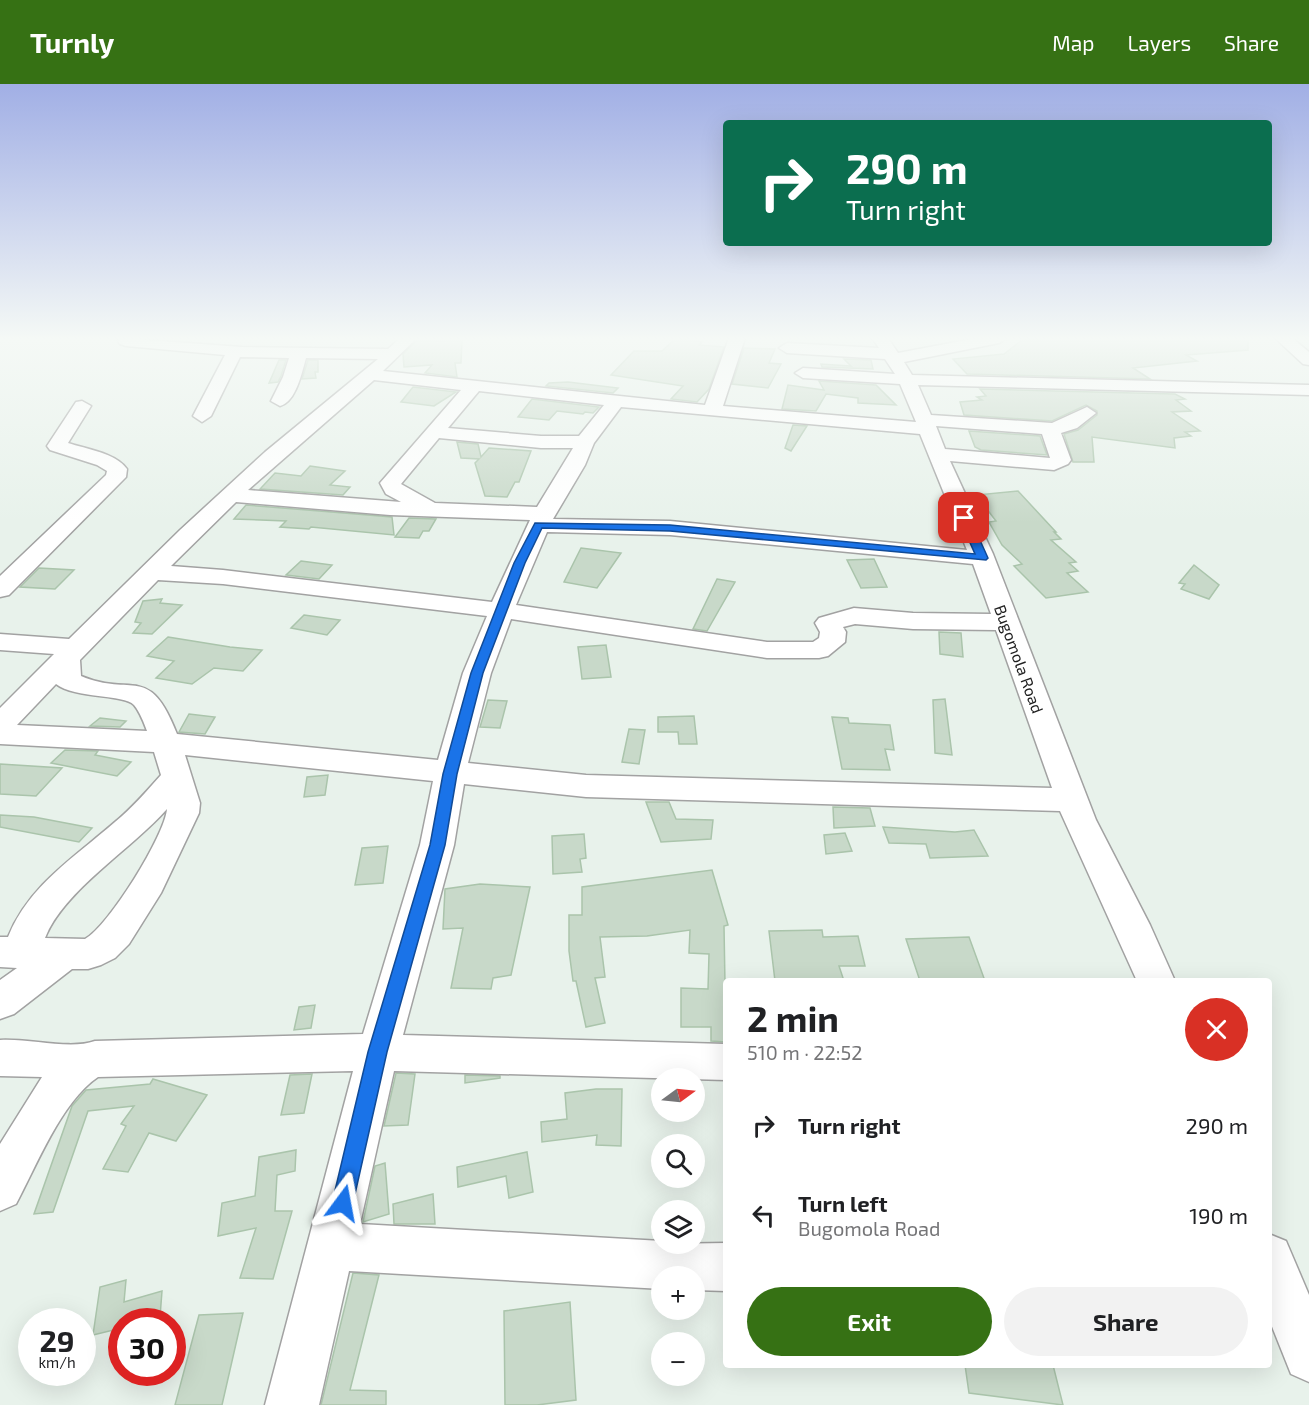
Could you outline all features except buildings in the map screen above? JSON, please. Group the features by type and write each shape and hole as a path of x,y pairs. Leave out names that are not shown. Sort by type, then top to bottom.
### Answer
{"street":[{"path":"202,416 211,400"},
{"path":"0,725 152,572 280,449 340,400"},
{"path":"432,509 393,490 390,485 412,455 462,400"},
{"path":"595,400 929,434 1054,464 1061,460 1050,429"},
{"path":"712,412 716,400"},
{"name":"Bugomola Road","path":"913,400 982,558 1072,800 1155,978"},
{"path":"292,1405 333,1246 378,1052 438,845 450,774 477,673 500,610 542,519 575,465 585,442 616,402"},
{"path":"0,590 116,477 117,470 104,461 57,446 82,406"},
{"path":"929,434 1050,429 1067,426 1087,413"},
{"path":"435,432 541,442 585,442"},
{"path":"232,495 670,528 982,558"},
{"path":"152,572 500,610 673,638 789,650 819,650 828,645 832,642 833,632 828,623 844,617 1005,622"},
{"path":"0,642 71,653"},
{"path":"10,952 91,954 106,946 155,876 184,808 154,710 143,696 73,684 65,678 71,653"},
{"path":"0,734 93,737 165,743 450,774 586,786 1072,800"},
{"path":"10,952 46,902 123,835 175,779"},
{"path":"0,1002 64,953"},
{"path":"0,1188 61,1083 83,1063 94,1059 378,1052 723,1062"},
{"path":"0,1058 20,1057 83,1063"},
{"path":"333,1246 618,1264 723,1267"},
{"path":"1272,1265 1309,1356"}],"route":[{"path":"343,1203 378,1052 438,845 450,774 477,673 520,563 539,525 584,524 670,528 739,534 762,539 801,540 982,558 964,518"}]}
